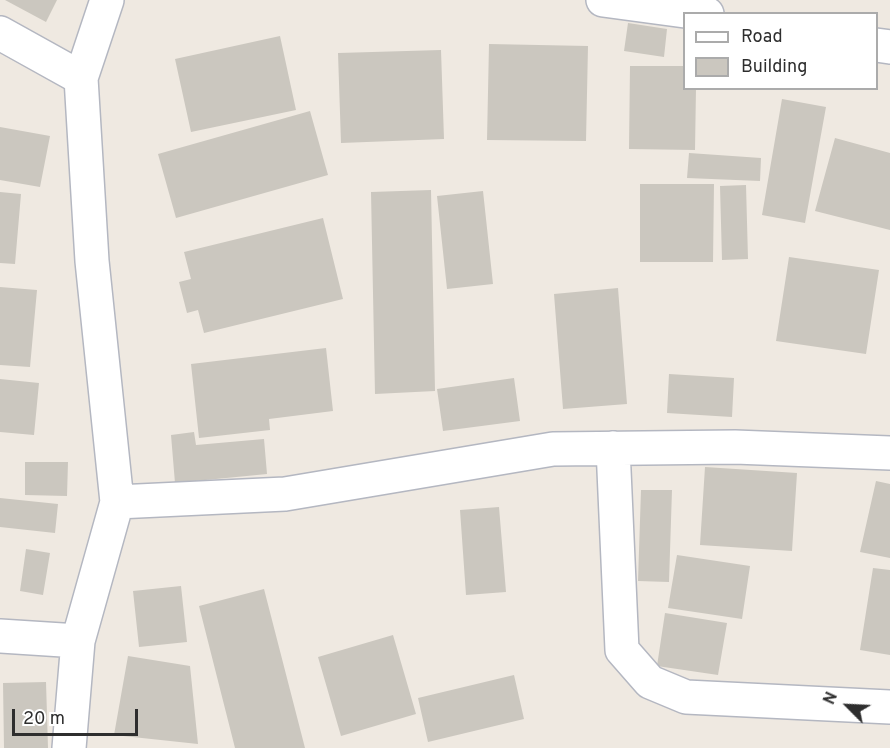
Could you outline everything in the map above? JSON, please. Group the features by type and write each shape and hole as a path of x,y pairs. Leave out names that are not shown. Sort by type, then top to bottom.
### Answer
{"street":[{"path":"69,748 78,640 117,502 93,261 81,78 107,0"},
{"path":"603,0 692,12"},
{"path":"0,33 81,78"},
{"path":"117,502 285,494 553,449 735,447 890,453"},
{"path":"613,448 622,650 650,682 686,697 890,707"},
{"path":"0,636 78,640"}],"building":[{"path":"5,0 57,0 46,22"},
{"path":"628,23 667,29 664,57 624,51"},
{"path":"280,36 296,110 191,132 175,59"},
{"path":"489,44 588,46 586,141 487,140"},
{"path":"441,50 444,139 341,143 338,53"},
{"path":"630,66 683,66 683,90 696,90 695,150 629,149"},
{"path":"782,99 826,107 805,223 762,215"},
{"path":"310,111 328,175 176,218 158,154"},
{"path":"0,127 50,136 40,187 0,180"},
{"path":"835,138 890,153 890,230 815,211"},
{"path":"689,153 761,158 760,181 687,178"},
{"path":"640,184 714,184 713,262 640,262"},
{"path":"746,185 748,259 722,260 720,186"},
{"path":"431,190 435,391 375,394 371,192"},
{"path":"483,191 493,284 447,289 437,196"},
{"path":"0,192 21,194 15,264 0,263"},
{"path":"323,218 343,299 204,333 198,310 187,313 179,282 191,279 184,252"},
{"path":"789,257 879,270 866,354 776,341"},
{"path":"0,287 37,290 30,367 0,365"},
{"path":"618,288 627,404 563,409 554,294"},
{"path":"326,348 333,411 269,419 270,430 199,438 191,364"},
{"path":"669,374 734,378 732,417 667,413"},
{"path":"514,378 520,421 443,431 437,389"},
{"path":"0,379 39,383 34,435 0,432"},
{"path":"194,432 196,445 264,439 267,474 175,483 171,435"},
{"path":"25,462 68,462 67,496 25,495"},
{"path":"705,467 797,473 792,551 700,545"},
{"path":"876,481 890,484 890,558 860,552"},
{"path":"641,490 672,490 669,582 638,581"},
{"path":"0,498 58,504 55,533 0,527"},
{"path":"499,507 506,592 466,595 460,510"},
{"path":"26,549 50,553 43,595 20,591"},
{"path":"677,555 750,566 742,619 668,608"},
{"path":"873,568 890,570 890,655 860,650"},
{"path":"181,586 187,642 139,647 133,591"},
{"path":"264,589 305,748 235,748 199,606"},
{"path":"665,613 727,623 718,675 657,666"},
{"path":"393,635 416,714 341,736 318,657"},
{"path":"128,656 190,666 198,744 114,735"},
{"path":"514,675 524,719 428,742 418,698"},
{"path":"46,682 48,748 4,748 3,683"}]}
